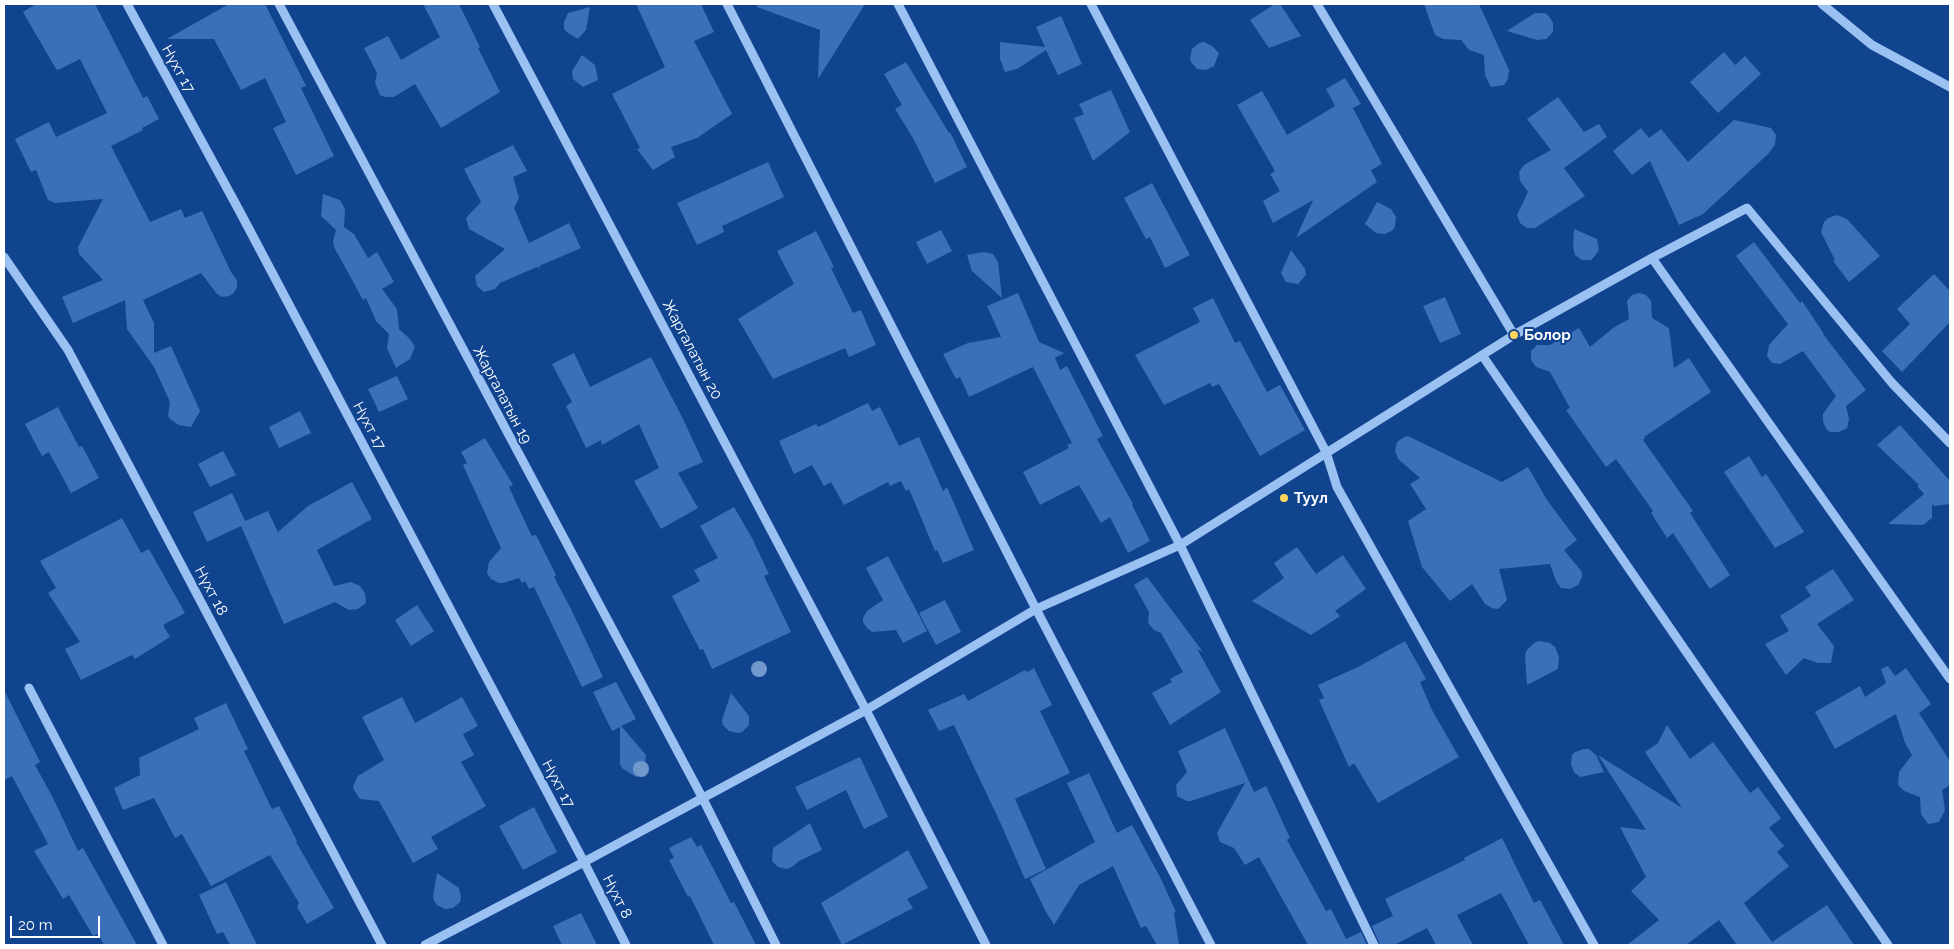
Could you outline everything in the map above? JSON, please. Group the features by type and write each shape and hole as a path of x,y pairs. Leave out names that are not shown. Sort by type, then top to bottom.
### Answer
{"street":[{"name":"Нүхт 17","path":"127,4 240,212 584,862"},
{"name":"Жаргалатын 19","path":"279,4 702,797 776,945"},
{"name":"Жаргалатын 20","path":"493,4 866,710 986,945"},
{"path":"727,4 1036,609 1211,945"},
{"path":"898,4 1180,545 1374,945"},
{"path":"1091,4 1326,452 1337,487 1594,945"},
{"path":"1317,4 1514,335"},
{"path":"1822,4 1872,46 1950,87"},
{"path":"425,945 584,862 866,710 1036,609 1180,545 1514,335 1652,258 1747,208 1892,383 1950,443"},
{"name":"Нүхт 18","path":"4,258 68,350 382,945"},
{"path":"1652,258 1950,679"},
{"path":"1482,355 1888,945"},
{"path":"28,688 163,945"},
{"name":"Нүхт 8","path":"584,862 626,945"}],"building":[{"path":"36,4 95,4 143,98 147,96 159,119 142,128 143,130 111,146 150,222 181,209 185,218 202,211 231,272 237,280 237,287 234,293 222,297 217,294 201,273 143,300 154,323 154,353 171,346 200,411 191,427 179,425 168,416 170,402 154,367 127,329 125,300 73,323 62,297 103,280 79,254 78,247 103,199 55,203 48,200 36,170 31,172 15,139 49,122 56,137 107,113 80,59 58,70 56,69 23,12"},
{"path":"229,4 265,4 306,86 301,88 334,156 296,175 273,128 286,122 265,78 241,90 214,39 167,39"},
{"path":"423,4 459,4 500,92 441,128 415,84 394,97 380,95 375,83 377,73 364,48 388,36 401,60 440,37"},
{"path":"636,4 701,4 714,32 694,41 732,114 697,138 671,147 675,157 653,170 637,149 640,148 612,94 665,67"},
{"path":"757,4 865,4 818,79 820,30 757,7"},
{"path":"1275,4 1280,4 1301,36 1269,48 1250,20"},
{"path":"1424,4 1479,4 1509,70 1508,79 1504,85 1491,87 1485,75 1484,55 1469,50 1461,40 1443,39 1435,35"},
{"path":"590,7 586,30 578,39 564,29 564,22 568,13"},
{"path":"1535,13 1548,15 1553,23 1553,32 1546,39 1537,40 1507,31"},
{"path":"1061,16 1082,64 1058,75 1046,50 1017,69 1005,72 1000,59 1000,42 1045,47 1036,27"},
{"path":"1204,42 1212,46 1219,53 1214,66 1206,70 1197,69 1190,58 1192,49 1199,43"},
{"path":"1724,52 1735,65 1745,56 1761,74 1718,113 1690,82"},
{"path":"582,55 595,65 598,80 583,87 573,79 572,71"},
{"path":"906,62 950,132 967,167 935,183 913,138 895,109 902,105 884,74"},
{"path":"1345,78 1361,104 1353,108 1382,164 1371,170 1377,182 1296,238 1313,200 1273,223 1263,201 1280,191 1270,174 1275,171 1237,105 1262,91 1287,135 1335,106 1326,89"},
{"path":"1111,90 1130,132 1093,161 1074,118 1084,114 1079,104"},
{"path":"1558,97 1584,132 1599,124 1607,137 1564,168 1585,196 1535,228 1527,228 1520,223 1517,215 1528,192 1520,181 1519,172 1524,165 1551,150 1527,119"},
{"path":"1734,120 1771,128 1776,135 1775,145 1768,154 1703,214 1679,225 1650,161 1632,175 1613,151 1641,128 1649,138 1661,129 1688,162"},
{"path":"513,145 527,171 513,177 519,198 514,208 529,243 569,223 581,248 539,266 540,268 537,267 500,283 495,289 484,292 477,286 475,276 505,249 469,229 466,218 481,202 464,169"},
{"path":"768,162 784,197 722,226 724,232 697,245 677,203"},
{"path":"1152,183 1190,255 1165,268 1150,237 1146,239 1124,198"},
{"path":"323,194 340,200 345,209 344,227 354,234 368,258 377,252 394,282 382,289 397,309 399,329 410,339 415,347 410,359 396,368 387,348 389,334 376,321 366,298 363,300 334,247 333,241 336,230 321,216"},
{"path":"1377,202 1391,209 1396,217 1393,230 1385,234 1376,233 1365,224"},
{"path":"1837,215 1847,219 1880,256 1849,282 1833,261 1835,260 1821,232 1824,222 1828,218"},
{"path":"1574,229 1597,239 1599,250 1591,260 1582,260 1575,255 1573,247"},
{"path":"941,230 952,251 927,264 916,242"},
{"path":"816,231 834,267 831,268 853,313 861,310 876,345 849,357 845,348 773,379 738,319 794,284 777,251"},
{"path":"1754,242 1800,303 1802,301 1823,334 1866,390 1846,406 1849,419 1847,428 1839,432 1827,430 1823,422 1823,414 1836,396 1803,351 1780,364 1772,363 1767,356 1769,345 1788,324 1736,256"},
{"path":"1291,250 1305,269 1306,275 1298,284 1286,282 1281,273"},
{"path":"984,252 993,254 998,262 1002,298 972,271 967,255"},
{"path":"1934,274 1950,291 1950,322 1902,372 1882,351 1910,324 1897,309"},
{"path":"1018,293 1039,342 1064,353 1055,358 1060,370 1067,366 1103,436 1097,439 1133,504 1150,541 1128,553 1110,517 1101,523 1079,485 1040,505 1023,472 1069,448 1067,445 1072,443 1033,367 969,397 960,377 956,379 943,354 968,343 1001,337 987,306"},
{"path":"1639,293 1646,295 1651,301 1652,318 1669,328 1674,368 1689,358 1711,392 1644,437 1643,440 1693,511 1690,513 1730,575 1710,589 1673,533 1667,538 1651,513 1653,511 1616,459 1606,467 1566,410 1570,408 1550,372 1536,367 1531,360 1531,351 1537,345 1550,345 1579,328 1590,347 1613,328 1629,319 1627,301 1632,295"},
{"path":"1445,297 1461,334 1440,343 1423,306"},
{"path":"1213,298 1235,343 1240,341 1267,392 1280,385 1305,430 1260,456 1219,384 1212,387 1210,383 1164,405 1135,355 1200,322 1193,308"},
{"path":"574,353 590,387 651,357 703,462 678,473 698,508 661,529 634,481 659,468 639,424 602,445 601,440 586,448 566,406 572,402 552,364"},
{"path":"397,376 408,399 379,412 368,389"},
{"path":"868,403 872,411 880,407 899,446 919,437 943,491 947,487 974,550 943,563 937,550 935,551 909,489 906,491 901,481 890,486 888,482 844,505 831,482 824,486 812,465 794,474 779,441 816,424 818,427"},
{"path":"58,407 79,447 82,446 99,478 71,493 49,452 42,456 25,424"},
{"path":"300,411 311,433 279,448 269,427"},
{"path":"1900,425 1950,481 1950,504 1934,506 1932,504 1932,518 1923,525 1888,524 1924,494 1917,486 1919,485 1877,445"},
{"path":"1408,436 1502,482 1528,467 1547,500 1577,540 1564,550 1582,572 1578,585 1570,589 1561,588 1556,581 1550,564 1499,569 1507,600 1498,609 1485,604 1472,584 1450,601 1422,567 1408,521 1426,509 1410,484 1420,478 1398,459 1395,451 1397,442"},
{"path":"485,438 513,485 509,487 526,524 532,536 536,535 556,575 554,577 603,677 582,687 534,587 529,589 525,581 522,583 519,578 499,583 491,579 487,573 489,562 501,548 463,465 467,463 461,452"},
{"path":"223,451 236,475 210,487 198,464"},
{"path":"1749,456 1762,477 1766,474 1804,532 1775,548 1724,472"},
{"path":"352,482 372,519 317,550 334,586 351,582 360,586 365,593 366,603 358,609 349,610 335,602 284,624 241,526 207,542 193,512 232,493 245,521 268,511 278,532 308,506"},
{"path":"734,507 752,538 769,574 764,576 791,632 712,669 703,649 700,650 672,596 700,581 694,570 718,558 700,526"},
{"path":"122,518 141,553 149,549 185,613 163,625 170,637 135,659 132,655 81,680 65,649 80,642 48,593 56,588 40,561"},
{"path":"1297,547 1316,574 1343,555 1366,589 1335,611 1340,616 1311,635 1252,601 1284,578 1274,563"},
{"path":"888,556 927,631 903,643 896,630 872,632 863,622 867,611 883,600 866,568"},
{"path":"1833,569 1854,600 1817,624 1834,646 1831,663 1818,663 1804,658 1786,675 1765,644 1789,631 1780,616 1811,596 1805,587"},
{"path":"1147,577 1203,652 1197,649 1221,692 1170,725 1152,693 1172,682 1170,679 1183,672 1161,633 1154,630 1148,623 1149,612 1134,585"},
{"path":"945,600 961,632 936,645 919,613"},
{"path":"417,605 434,631 411,646 395,620"},
{"path":"1405,641 1426,679 1420,682 1432,710 1459,757 1378,803 1354,763 1349,767 1319,700 1324,698 1318,685 1358,667"},
{"path":"1539,641 1550,643 1555,647 1559,657 1558,669 1527,685 1526,651"},
{"path":"1888,666 1895,676 1906,668 1931,704 1919,713 1950,761 1950,785 1942,790 1945,810 1939,822 1928,824 1921,814 1920,797 1904,791 1898,785 1899,772 1912,755 1905,743 1896,714 1835,749 1815,712 1860,686 1865,697 1886,683 1881,669"},
{"path":"1034,668 1052,705 1040,711 1070,773 1015,799 1046,869 1025,879 954,725 939,731 928,710 964,694 968,701 1025,670 1027,672"},
{"path":"616,682 636,719 621,726 646,755 645,764 636,777 622,768 620,764 620,727 612,731 593,692"},
{"path":"4,690 40,762 35,765 78,851 83,848 137,945 104,945 98,934 93,936 69,895 63,899 34,851 48,844 12,776 4,780"},
{"path":"731,693 749,716 749,725 742,732 738,733 729,731 723,725 722,720"},
{"path":"402,697 415,723 462,697 478,726 463,734 474,755 461,762 486,806 431,837 438,849 413,863 379,801 360,799 353,788 358,776 384,760 362,717"},
{"path":"226,703 248,749 244,751 272,809 279,806 296,842 334,908 307,924 297,907 299,903 270,855 211,886 182,834 175,838 154,798 123,810 114,788 140,775 139,758 199,729 194,718"},
{"path":"1667,725 1690,759 1713,742 1750,793 1758,787 1781,818 1769,828 1784,846 1777,852 1789,866 1744,903 1772,942 1827,905 1854,945 1737,945 1719,920 1686,945 1627,945 1659,920 1631,891 1646,877 1620,827 1646,830 1598,755 1682,808 1645,752 1658,743"},
{"path":"1225,728 1254,792 1266,786 1290,838 1287,840 1326,911 1331,909 1346,939 1361,932 1367,945 1308,945 1259,857 1245,865 1234,848 1220,842 1217,833 1245,783 1191,801 1177,796 1176,785 1187,772 1178,751"},
{"path":"1584,749 1589,749 1596,755 1604,772 1580,777 1574,772 1571,764 1572,755"},
{"path":"860,757 888,817 864,829 846,790 807,810 795,787"},
{"path":"1089,773 1117,833 1132,825 1161,879 1176,912 1174,913 1179,945 1157,945 1146,926 1141,928 1113,866 1079,885 1054,925 1045,910 1030,879 1095,842 1067,783"},
{"path":"534,807 557,852 523,870 499,826"},
{"path":"810,823 822,850 787,869 778,867 772,861 773,848"},
{"path":"691,837 697,847 701,845 731,903 734,902 756,945 714,945 690,896 688,897 669,860 674,858 669,848"},
{"path":"1502,838 1534,903 1540,900 1564,945 1529,945 1501,893 1457,915 1473,945 1436,945 1427,928 1396,944 1380,945 1372,926 1393,916 1385,899 1465,860 1464,858"},
{"path":"908,850 928,888 907,899 913,908 842,945 821,903"},
{"path":"437,873 459,888 460,902 453,908 445,909 434,901"},
{"path":"226,882 257,945 230,945 223,932 217,934 199,895"},
{"path":"581,913 597,945 562,945 553,926"}],"place":[{"name":"Болор","path":"1514,335"},
{"name":"Туул","path":"1284,498"}]}
